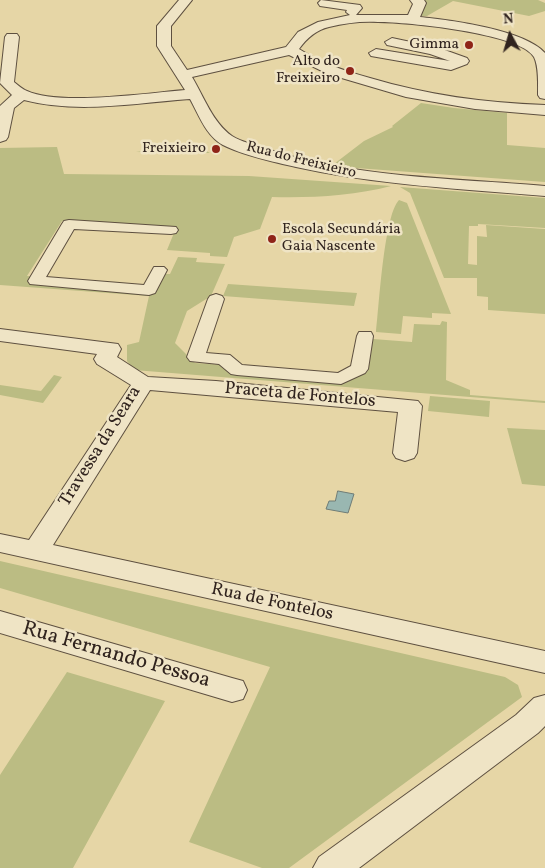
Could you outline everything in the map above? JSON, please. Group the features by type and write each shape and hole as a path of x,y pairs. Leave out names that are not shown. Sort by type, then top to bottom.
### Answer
{"street":[{"name":"Rua do Freixieiro","path":"186,0 164,26 164,46 184,75 215,130 228,141 274,157 364,176 545,191"},
{"path":"331,71 376,53 392,42 414,19 420,3 416,0"},
{"path":"324,3 356,8 352,12 356,17"},
{"path":"291,50 294,43 312,27 332,20 377,16 453,24 511,39 530,47 541,56 545,67 545,95"},
{"path":"12,37 7,83 23,95 37,99 85,102 195,94"},
{"path":"376,53 451,66 462,61 434,51 392,42"},
{"path":"184,75 291,50 310,63 331,71 425,98 479,105 545,110"},
{"path":"0,137 3,113 6,106 11,99 23,95"},
{"path":"159,270 149,290 36,281 69,224 171,230"},
{"path":"216,299 196,357 224,359 237,370 341,379 359,369 365,336"},
{"name":"Travessa da Seara","path":"0,335 110,349 105,359 143,383 36,551"},
{"name":"Praceta de Fontelos","path":"143,383 221,388 410,406 405,453"},
{"name":"Rua de Fontelos","path":"0,543 545,662"},
{"name":"Rua Fernando Pessoa","path":"0,622 232,690"},
{"path":"331,868 528,724 545,706"}],"green space":[{"path":"424,0 538,0 545,3 545,11 529,16 453,1 427,16 420,16 426,4"},
{"path":"421,103 507,113 507,145 545,148 545,182 356,168 334,164 364,141 393,127"},
{"path":"193,144 210,153 136,152"},
{"path":"57,147 64,174 249,176 391,186 332,196 272,197 260,229 234,237 227,257 210,256 210,253 167,250 176,228 62,221 27,276 156,286 162,274 170,274 178,257 197,258 196,262 225,264 211,296 187,311 175,343 195,363 224,365 231,371 348,381 368,371 373,339 412,342 414,324 440,325 442,321 447,322 446,380 470,390 470,395 545,401 545,403 134,370 127,361 127,345 139,342 149,296 0,285 0,148"},
{"path":"400,187 545,198 545,228 478,224 478,226 469,226 468,264 477,265 477,236 487,237 486,225 545,229 545,314 488,310 488,297 477,296 477,278 444,278 410,193"},
{"path":"399,200 407,203 451,314 432,313 432,318 403,316 401,334 376,332 386,242 394,209"},
{"path":"228,284 357,293 354,306 223,296"},
{"path":"54,375 62,377 43,403 0,395 0,385 41,391"},
{"path":"430,396 490,401 489,417 428,411"},
{"path":"507,428 545,430 545,486 522,484"},
{"path":"0,561 505,677 518,685 522,697 289,868 262,868 189,842 270,667 0,588"},
{"path":"67,672 165,701 73,868 0,868 0,775"}],"water":[{"path":"338,491 354,494 348,513 326,509 329,501 335,501"}],"place":[{"name":"Gimma","path":"469,45"},
{"name":"Alto do Freixieiro","path":"350,71"},
{"name":"Freixieiro","path":"216,149"},
{"name":"Escola Secundária Gaia Nascente","path":"272,239"}]}
